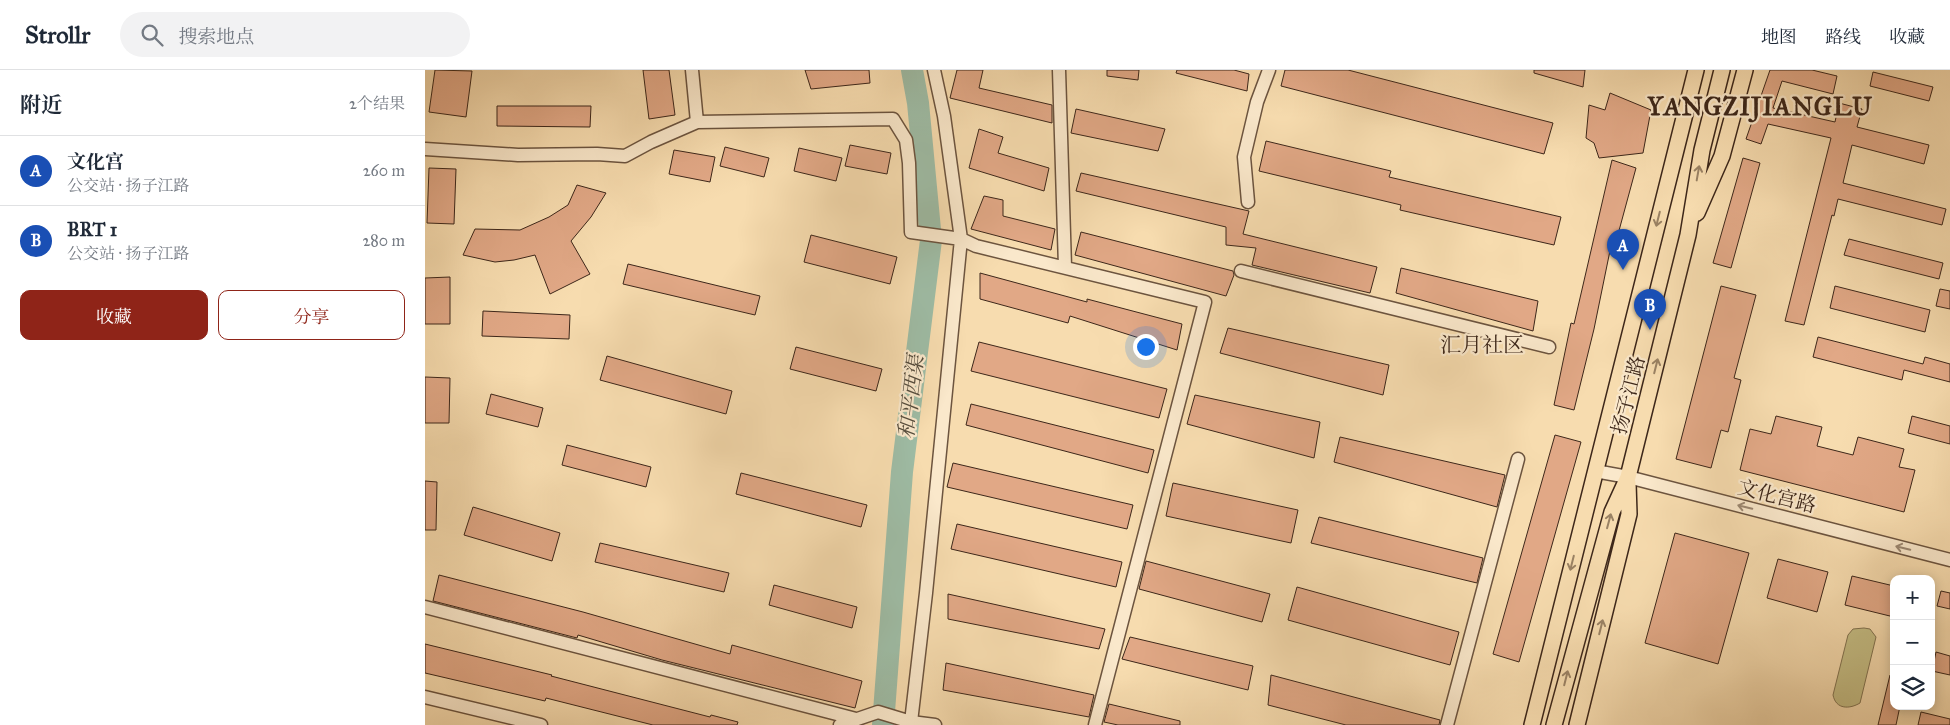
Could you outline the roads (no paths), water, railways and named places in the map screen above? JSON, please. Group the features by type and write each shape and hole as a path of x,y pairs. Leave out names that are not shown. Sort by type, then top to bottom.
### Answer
{"main road":[{"name":"扬子江路","path":"1532,725 1696,70"},
{"name":"扬子江路","path":"1555,725 1612,512 1628,477 1688,235 1702,150 1723,70"},
{"path":"1688,235 1722,156 1745,70"},
{"path":"1577,725 1629,514 1628,477"}],"street":[{"path":"692,70 697,122"},
{"path":"910,721 926,593 961,239 944,116 935,70"},
{"path":"1059,70 1065,267"},
{"path":"1248,202 1244,157 1257,102 1269,70"},
{"path":"425,150 518,156 597,154 625,156 651,142 697,122 893,119 906,140 911,232 961,239 976,246 1205,302 1095,725"},
{"path":"1241,271 1549,347"},
{"path":"1447,725 1518,459"},
{"name":"文化宫路","path":"1595,472 1628,477 1950,560"},
{"path":"425,608 856,719"},
{"path":"425,697 541,725"},
{"path":"841,725 878,712 910,721 935,725"}],"waterway":[{"name":"和平西渠","path":"883,725 902,472 931,240 918,103 912,70"}],"place":[{"name":"文化宫","path":"1623,270"},
{"name":"BRT 1","path":"1650,330"}],"district":[{"name":"YANGZIJIANGLU","path":"1760,106"},
{"name":"汇月社区","path":"1482,345"}]}
